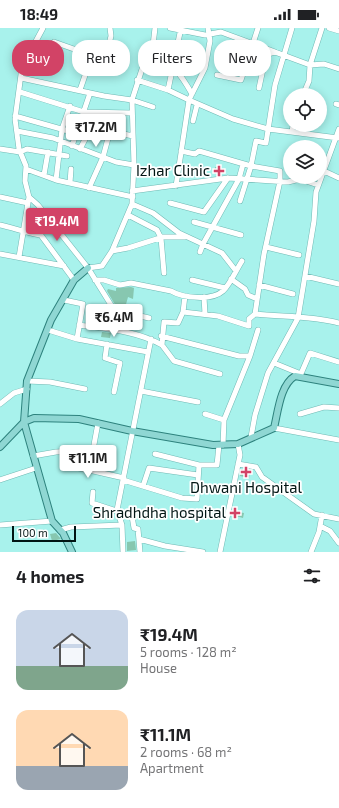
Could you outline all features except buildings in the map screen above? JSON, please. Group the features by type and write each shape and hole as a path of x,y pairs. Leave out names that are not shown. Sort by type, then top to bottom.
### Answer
{"main road":[{"path":"72,552 60,530 52,521 24,422 27,381 51,320 64,300 74,280 88,268"},
{"path":"0,447 24,422 34,418 79,419 132,431 221,445 238,444 274,428 288,383 295,376 300,375 339,384"}],"street":[{"path":"19,257 29,197 25,181 26,169 20,152 15,116 20,92 22,67 43,28"},
{"path":"109,40 110,28"},
{"path":"154,40 155,28"},
{"path":"170,28 208,35 221,32 242,40"},
{"path":"176,186 189,100 205,68 209,50 210,42 208,28"},
{"path":"254,40 258,28"},
{"path":"240,201 251,166 256,141 266,143 275,85 292,28"},
{"path":"306,88 309,81 310,65 322,28"},
{"path":"329,28 339,31"},
{"path":"179,40 181,29"},
{"path":"271,51 310,65 324,64 339,69"},
{"path":"259,88 266,55 275,52"},
{"path":"80,90 85,76"},
{"path":"88,268 102,266 112,251 132,204 134,165 131,113 132,100 139,76"},
{"path":"168,90 171,76"},
{"path":"182,76 192,94"},
{"path":"222,76 241,80 242,76"},
{"path":"21,78 90,93 132,100 153,107"},
{"path":"137,80 168,90 233,119 268,129 283,131"},
{"path":"20,92 70,106 84,112 131,113"},
{"path":"72,146 78,134 90,93"},
{"path":"193,121 197,104"},
{"path":"56,180 62,142 62,129 70,106"},
{"path":"15,116 78,134"},
{"path":"80,149 92,126 99,123 108,128 110,131 133,136"},
{"path":"327,164 338,138 339,129"},
{"path":"16,131 62,142 103,157 134,165"},
{"path":"89,188 103,157 110,131"},
{"path":"292,132 338,138"},
{"path":"0,149 20,152 27,149 66,156"},
{"path":"181,151 194,154 199,151 251,166 280,171 280,181 266,247 255,314 249,319 249,326 205,314 183,312"},
{"path":"44,175 48,152"},
{"path":"200,252 239,179 243,164"},
{"path":"26,169 56,180 89,188 132,194 228,178 280,181 300,179 318,185 298,318 268,373 255,415 251,437"},
{"path":"70,183 72,169"},
{"path":"327,172 339,178"},
{"path":"170,203 204,212 228,178"},
{"path":"0,197 28,203"},
{"path":"29,197 38,205 88,268 116,313 118,330"},
{"path":"132,204 153,213 179,233 222,253 236,271"},
{"path":"26,215 74,280"},
{"path":"128,215 157,230 161,238 164,273"},
{"path":"194,222 241,235"},
{"path":"0,225 41,235"},
{"path":"112,251 128,248 161,238 187,237"},
{"path":"266,247 299,255"},
{"path":"0,254 64,266"},
{"path":"95,280 104,280 120,285 131,283 171,291 193,298 204,297 223,292 242,261"},
{"path":"305,276 339,284"},
{"path":"231,279 245,289 248,295 257,299"},
{"path":"192,280 225,288"},
{"path":"259,285 293,294"},
{"path":"162,345 161,336 164,322 178,323 183,312 185,296"},
{"path":"204,297 205,314"},
{"path":"64,300 83,304 77,339"},
{"path":"116,313 123,312 149,318"},
{"path":"255,314 298,318 318,318 339,323"},
{"path":"79,325 118,330 151,339 162,345 174,360 220,374"},
{"path":"48,330 77,339 148,352"},
{"path":"155,454 199,465 217,465 224,420 250,356 258,330"},
{"path":"161,336 239,356 250,356"},
{"path":"123,552 122,526 117,510 151,339"},
{"path":"107,344 105,358 120,363 114,392"},
{"path":"274,363 300,375 310,353 339,362"},
{"path":"27,381 50,382 85,389"},
{"path":"0,404 14,393 27,389"},
{"path":"141,391 198,402"},
{"path":"300,414 324,406 339,408"},
{"path":"205,414 224,420"},
{"path":"89,470 98,423"},
{"path":"274,428 339,440"},
{"path":"220,552 240,455 238,444"},
{"path":"33,456 56,452 93,450"},
{"path":"238,464 256,467 262,477 314,514 339,519"},
{"path":"74,467 124,479 182,498 197,499 199,465"},
{"path":"0,480 36,468"},
{"path":"143,486 149,468 198,475"},
{"path":"93,492 92,503 132,516 134,528 138,529 140,552"},
{"path":"311,552 320,526 322,515"},
{"path":"0,525 52,521"},
{"path":"60,530 71,527 122,526"},
{"path":"320,526 330,531 339,543"},
{"path":"139,539 183,550 203,552"},
{"path":"164,552 166,546"}],"place":[{"name":"Izhar Clinic","path":"219,171"},
{"name":"Dhwani Hospital","path":"246,472"},
{"name":"Shradhdha hospital","path":"235,513"}]}
